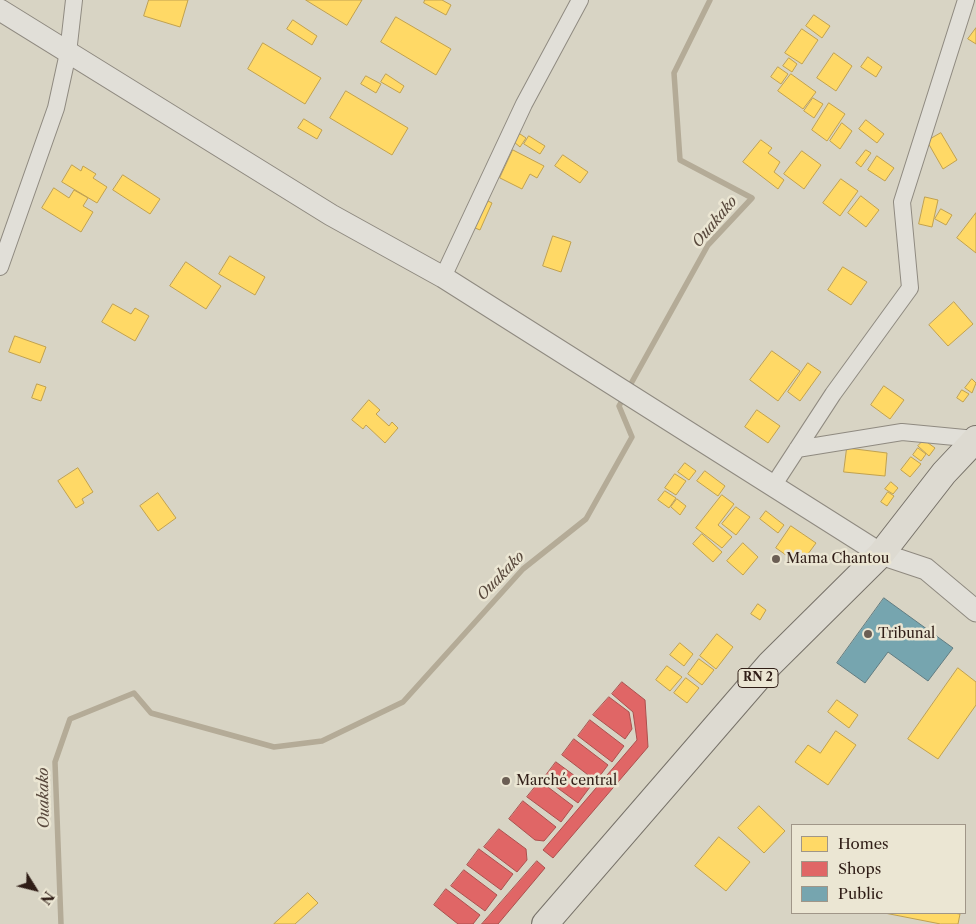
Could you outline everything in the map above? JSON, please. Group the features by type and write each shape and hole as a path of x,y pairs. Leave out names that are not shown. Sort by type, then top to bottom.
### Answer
{"main road":[{"name":"RN 2","path":"545,924 770,664 881,554 944,473 976,439"}],"street":[{"path":"0,267 56,108 68,53 74,0"},
{"path":"443,277 524,104 580,0"},
{"path":"772,486 833,394 910,288 902,202 966,0"},
{"path":"0,10 331,215 443,277 881,554 926,569 976,610"},
{"path":"797,449 902,432 976,439"}],"building: Homes":[{"path":"149,0 188,0 180,27 144,16"},
{"path":"306,0 362,0 347,25"},
{"path":"425,0 442,0 451,5 446,15 424,3"},
{"path":"814,15 830,26 822,38 806,26"},
{"path":"396,17 451,49 436,75 381,42"},
{"path":"293,20 317,36 312,45 287,29"},
{"path":"976,28 976,44 968,39"},
{"path":"802,29 818,40 802,64 785,53"},
{"path":"263,43 321,78 305,104 248,69"},
{"path":"834,53 852,66 836,91 817,78"},
{"path":"868,57 882,67 876,77 861,67"},
{"path":"789,58 797,64 792,72 783,66"},
{"path":"778,67 788,74 781,84 771,77"},
{"path":"386,74 404,86 400,93 381,82"},
{"path":"791,74 816,92 803,109 778,91"},
{"path":"366,76 381,84 376,93 361,84"},
{"path":"346,91 408,128 392,155 330,118"},
{"path":"813,98 823,104 814,118 804,111"},
{"path":"829,103 845,114 827,141 812,130"},
{"path":"304,119 322,130 317,139 298,128"},
{"path":"866,120 884,134 877,143 859,129"},
{"path":"842,123 852,131 840,149 830,141"},
{"path":"941,133 957,160 943,169 927,141"},
{"path":"520,134 526,138 520,147 514,142"},
{"path":"529,136 545,146 540,154 524,144"},
{"path":"761,140 772,148 768,153 780,162 774,172 784,180 778,189 743,162"},
{"path":"513,150 544,166 537,178 530,174 522,189 500,178"},
{"path":"866,150 871,153 861,167 856,163"},
{"path":"802,151 821,165 804,189 784,174"},
{"path":"563,155 588,172 580,183 555,166"},
{"path":"877,156 894,168 885,181 868,170"},
{"path":"72,165 81,171 83,166 96,174 93,178 107,187 97,203 62,182"},
{"path":"123,175 160,199 150,214 113,190"},
{"path":"841,179 858,191 840,216 823,203"},
{"path":"54,188 69,198 74,190 88,198 83,206 93,212 81,232 42,208"},
{"path":"861,196 879,210 866,227 848,213"},
{"path":"925,197 938,200 932,227 919,224"},
{"path":"482,198 492,203 480,230 470,226"},
{"path":"941,209 952,215 946,225 935,219"},
{"path":"976,213 976,253 957,238"},
{"path":"553,236 571,242 561,272 543,266"},
{"path":"230,256 265,277 255,295 219,274"},
{"path":"186,262 221,286 206,309 170,286"},
{"path":"843,267 867,282 851,305 828,290"},
{"path":"954,302 973,324 948,346 929,325"},
{"path":"113,304 131,314 135,308 149,316 135,341 102,322"},
{"path":"15,336 46,347 40,363 9,352"},
{"path":"772,351 800,371 778,401 750,380"},
{"path":"808,363 821,372 800,401 788,392"},
{"path":"972,379 976,383 972,393 965,388"},
{"path":"37,384 46,387 41,401 32,398"},
{"path":"884,386 904,400 890,419 871,405"},
{"path":"962,390 969,394 963,402 957,398"},
{"path":"369,400 380,410 376,414 389,426 392,422 398,428 385,443 366,425 363,429 352,420"},
{"path":"757,410 780,426 768,443 745,427"},
{"path":"924,440 935,448 929,456 918,446"},
{"path":"847,448 887,453 885,476 844,472"},
{"path":"918,448 926,454 921,461 913,455"},
{"path":"911,457 921,464 910,477 901,470"},
{"path":"685,463 696,471 689,480 678,472"},
{"path":"78,468 93,492 82,499 84,503 76,508 58,481"},
{"path":"705,471 725,486 718,496 697,481"},
{"path":"675,474 686,481 676,495 665,488"},
{"path":"891,482 898,488 893,494 885,489"},
{"path":"665,491 676,498 669,508 658,500"},
{"path":"888,492 894,496 887,506 881,502"},
{"path":"158,493 176,518 158,531 140,506"},
{"path":"722,495 734,504 718,525 732,537 722,548 696,528"},
{"path":"677,499 686,506 680,515 671,507"},
{"path":"736,507 750,517 736,535 722,524"},
{"path":"766,511 784,525 778,533 760,519"},
{"path":"791,526 816,543 800,565 776,548"},
{"path":"702,534 722,552 713,562 693,544"},
{"path":"743,543 758,557 743,575 727,561"},
{"path":"758,604 766,610 760,620 751,614"},
{"path":"717,634 733,647 716,669 700,656"},
{"path":"680,643 693,654 684,666 670,655"},
{"path":"699,659 714,670 702,685 688,674"},
{"path":"667,666 682,677 670,691 656,680"},
{"path":"958,668 976,682 976,705 938,759 908,739"},
{"path":"686,678 699,688 687,703 674,693"},
{"path":"837,700 858,715 849,728 828,712"},
{"path":"836,731 856,745 828,785 795,762 808,745 820,753"},
{"path":"759,806 785,831 764,853 738,828"},
{"path":"719,837 750,862 726,891 695,866"},
{"path":"308,893 318,903 295,924 274,924"},
{"path":"890,914 960,914 958,924 941,924"}],"building: Shops":[{"path":"622,682 645,700 648,747 553,858 543,850 637,740 633,712 612,694"},
{"path":"609,697 629,712 632,729 625,739 593,715"},
{"path":"590,720 624,746 612,762 578,736"},
{"path":"574,739 608,765 596,781 562,755"},
{"path":"556,762 590,787 578,803 544,778"},
{"path":"540,781 573,806 561,822 527,797"},
{"path":"523,801 556,827 544,841 535,840 509,819"},
{"path":"499,829 526,849 527,860 517,872 484,847"},
{"path":"479,849 513,874 501,890 467,865"},
{"path":"537,861 545,868 498,924 482,924"},
{"path":"464,870 497,895 485,911 451,886"},
{"path":"446,889 480,915 473,924 458,924 434,905"}],"building: Public":[{"path":"884,598 953,648 928,681 888,652 865,683 837,663"}],"waterway":[{"name":"Ouakako","path":"628,389 708,245 752,198 680,160 674,73 710,0"},
{"name":"Ouakako","path":"61,924 55,762 70,719 134,693 151,713 274,747 322,741 403,702 523,569 586,519 632,437 619,406 624,397"}],"place":[{"name":"Mama Chantou","path":"776,559"},
{"name":"Tribunal","path":"868,634"},
{"name":"Marché central","path":"506,781"}]}
